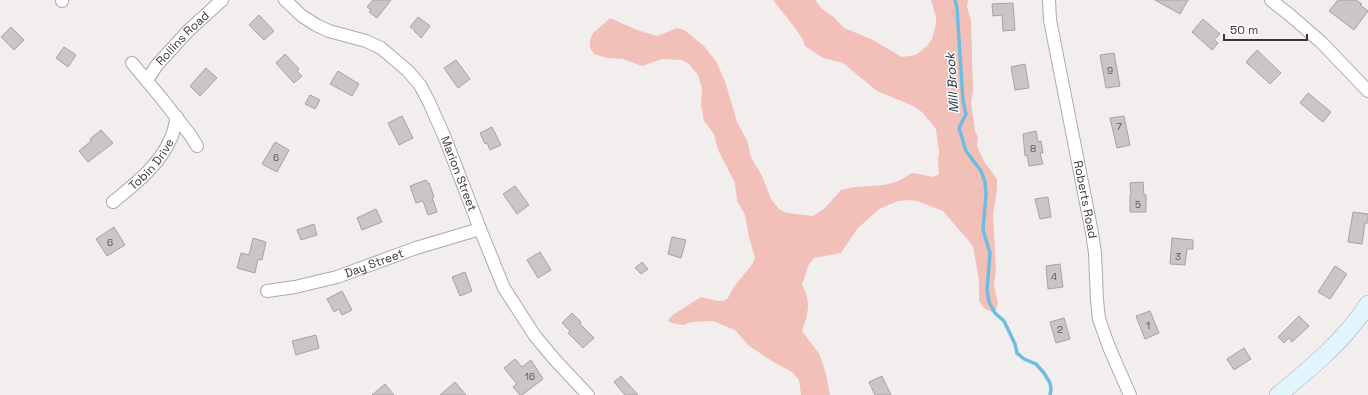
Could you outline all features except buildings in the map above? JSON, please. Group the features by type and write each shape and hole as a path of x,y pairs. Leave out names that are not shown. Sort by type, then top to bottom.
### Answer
{"main road":[{"path":"1278,395 1333,347 1346,333 1368,304"}],"street":[{"name":"Rollins Road","path":"147,80 157,64 188,30 222,0"},
{"name":"Marion Street","path":"285,0 302,16 316,25 329,31 366,41 376,46 408,70 420,85 437,117 500,280 508,295 535,336 588,395"},
{"name":"Roberts Road","path":"1049,0 1050,20 1092,233 1099,319 1109,347 1130,395"},
{"path":"1271,0 1321,42 1368,91"},
{"path":"132,63 192,136 197,146"},
{"name":"Tobin Drive","path":"113,202 145,175 155,163 171,138 177,118"},
{"name":"Day Street","path":"267,291 295,287 337,277 416,248 480,229"}],"shaded area":[{"path":"773,0 815,0 822,9 834,17 844,28 871,39 902,57 916,55 928,45 932,39 936,24 936,17 931,0 968,0 967,7 971,21 973,90 971,103 975,131 978,137 977,146 985,163 997,180 993,214 996,270 994,285 998,303 995,313 985,309 979,301 979,281 973,246 943,211 917,201 898,201 879,209 857,229 841,253 814,258 808,266 802,285 807,297 808,308 802,331 820,355 826,374 830,395 801,395 799,380 792,372 749,346 735,330 713,321 692,322 683,325 668,321 671,316 701,297 718,301 723,301 728,298 733,288 753,263 755,258 745,215 737,201 735,183 718,150 714,134 704,121 701,105 702,89 698,75 689,64 682,60 662,59 642,66 623,59 607,58 594,54 590,48 590,40 593,33 610,18 637,30 657,36 677,28 684,30 703,45 716,61 725,81 737,122 747,140 751,157 762,176 771,199 780,210 788,213 813,216 825,208 841,190 855,187 884,185 899,181 912,173 932,177 939,174 939,152 936,129 922,112 911,105 877,91 843,63 823,58 805,46 802,38"}],"waterway":[{"name":"Mill Brook","path":"955,0 957,8 963,101 966,114 959,128 966,151 981,171 985,182 986,194 983,230 990,253 987,290 989,302 995,313 1004,321 1015,344 1017,353 1024,359 1036,364 1044,373 1050,383 1050,395"}]}
